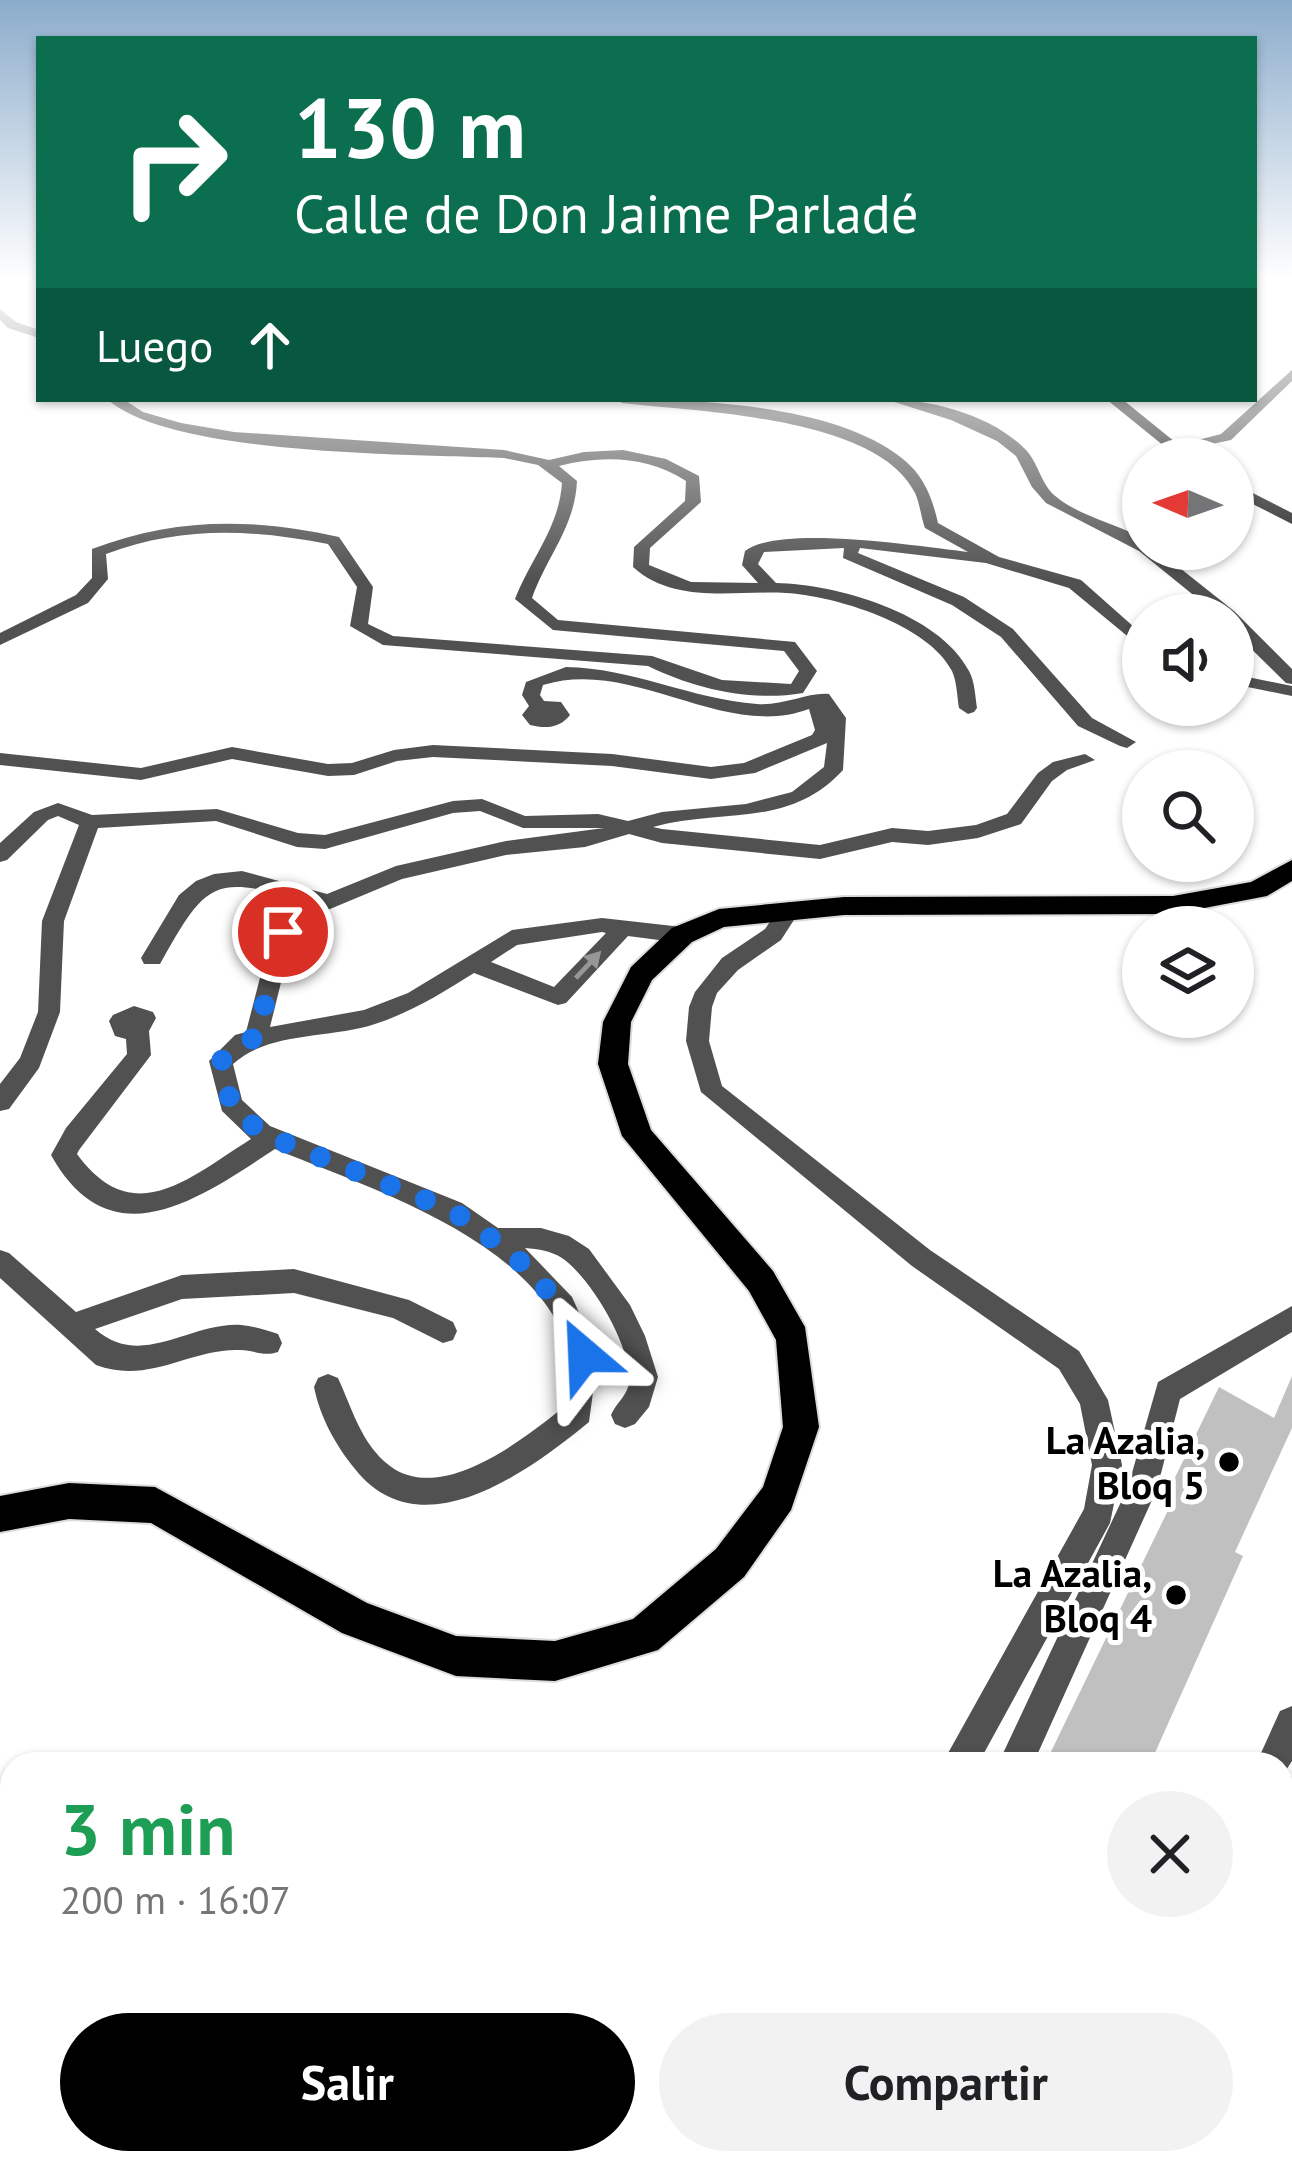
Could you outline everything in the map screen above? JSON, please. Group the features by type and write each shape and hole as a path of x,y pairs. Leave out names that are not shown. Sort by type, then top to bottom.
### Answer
{"main road":[{"path":"0,1514 69,1501 155,1505 356,1619 456,1657 555,1661 644,1636 730,1563 778,1497 801,1426 793,1338 761,1281 637,1136 614,1064 617,1022 641,974 682,935 719,918 790,909 1173,905 1258,890 1292,869"}],"street":[{"path":"1217,438 1226,436 1288,377"},
{"path":"0,640 82,599 100,579 98,552 191,524 266,527 333,540 365,587 358,626 389,641 652,661 687,680 770,692 797,689 808,671 789,646 553,625 523,599 532,572 554,545 570,513 570,481 547,465 504,454 217,435 167,426 121,409 115,402"},
{"path":"644,402 820,426 853,436 890,456 920,488 931,525 993,560"},
{"path":"907,402 926,406 1015,447 1046,497 1076,515 1122,531"},
{"path":"1117,402 1162,438"},
{"path":"547,465 569,458 627,455 673,463 694,478 693,502 641,547 641,567 665,584 710,590 771,588 859,603 931,637 960,671 968,708"},
{"path":"1254,499 1292,520"},
{"path":"771,588 751,565 751,554 760,547 855,544 993,560 1075,584 1122,625"},
{"path":"855,544 848,555 864,565 958,601 1007,633 1085,722 1126,742"},
{"path":"1171,570 1201,594"},
{"path":"1254,642 1292,679"},
{"path":"256,1038 283,932 310,909 396,873 506,848 585,840 662,818 776,806 799,797 833,770 836,759 837,718 823,698 816,703 760,710 568,672 535,682 531,695 538,706"},
{"path":"1254,684 1292,691"},
{"path":"0,759 141,774 232,753 354,770 394,756 433,751 612,760 711,773 748,770 820,739 824,730 816,703"},
{"path":"0,856 41,816 58,809 90,823 217,815 297,840 325,842 453,807 482,805 523,823 598,820 638,826 662,836 796,851 840,850 892,835 943,837 1014,819 1045,777 1084,760"},
{"path":"0,1102 31,1063 49,1012 53,921 90,823"},
{"path":"152,958 184,898 205,881 223,875 328,901"},
{"path":"790,909 784,927 723,969 704,996 696,1027 697,1060 713,1092 921,1258 1069,1360 1094,1400 1107,1465 1099,1513 966,1752"},
{"path":"472,963 558,998 625,926"},
{"path":"328,1388 331,1406 367,1468 407,1493 459,1489 532,1452 579,1414 584,1355 562,1305 495,1240 453,1211 261,1133 231,1104 221,1061 243,1041 368,1018 416,999 512,938 533,932 625,926 682,935"},
{"path":"136,1031 139,1055 122,1083 67,1139 64,1155 76,1178 106,1202 129,1209 169,1198 273,1138"},
{"path":"495,1240 542,1238 572,1249 602,1286 634,1340 643,1374 642,1392 625,1415"},
{"path":"0,1261 106,1356 142,1359 237,1337 268,1343"},
{"path":"72,1325 182,1287 293,1281 399,1308 443,1331"},
{"path":"1021,1752 1142,1490 1168,1391 1292,1318"},
{"path":"1279,1752 1292,1724"}],"building":[{"path":"1292,1376 1292,1428 1235,1552 1243,1556 1155,1752 1051,1752 1173,1500 1166,1496 1219,1387 1274,1418"}],"place":[{"name":"La Azalia, Bloq 5","path":"1229,1462"},
{"name":"La Azalia, Bloq 4","path":"1176,1595"}],"route":[{"path":"283,932 256,1038 243,1041 221,1061 231,1104 261,1133 453,1211 513,1253 562,1305 584,1355"}]}
